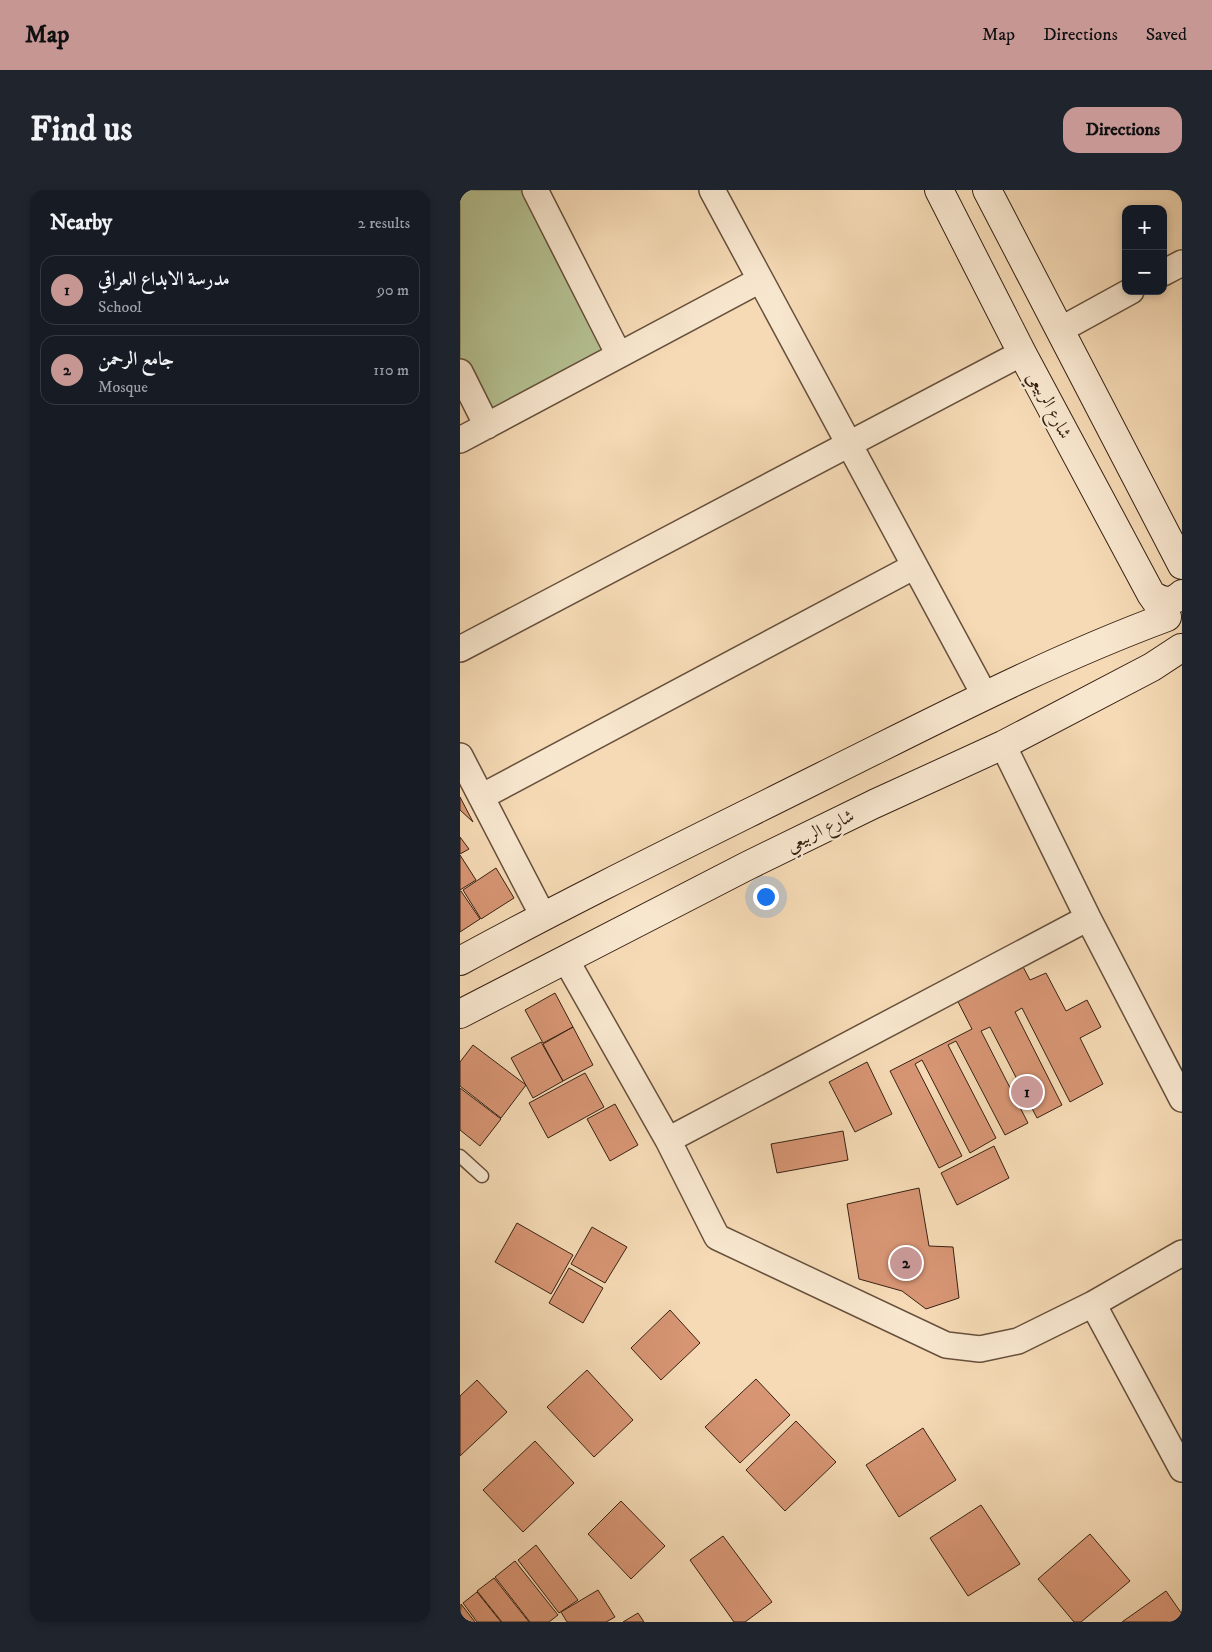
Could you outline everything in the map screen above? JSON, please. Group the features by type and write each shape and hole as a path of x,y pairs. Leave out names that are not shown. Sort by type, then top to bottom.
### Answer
{"street":[{"path":"535,190 619,355"},
{"path":"712,190 984,696"},
{"name":"شارع الربيعي","path":"939,190 1022,353 1151,594 1174,609 1165,624 1169,638 1182,654"},
{"path":"987,190 1182,565"},
{"path":"1167,271 1182,263"},
{"path":"460,440 760,280"},
{"path":"1060,330 1124,295"},
{"path":"460,649 1022,353"},
{"path":"460,372 486,426"},
{"path":"481,797 915,566"},
{"path":"1133,629 1147,611 1151,594 1164,601 1177,599 1182,594"},
{"path":"460,961 543,916 984,696 1174,609"},
{"path":"1133,629 1152,631 1161,640 1162,653 1152,667"},
{"path":"1152,667 1167,668 1182,654"},
{"name":"شارع الربيعي","path":"460,1014 857,812 1003,744 1152,667"},
{"path":"1003,744 1088,918 1182,1099"},
{"path":"460,756 543,916"},
{"path":"668,1140 1088,918"},
{"path":"566,960 668,1140 716,1237 946,1345 980,1348 1018,1341 1093,1304 1182,1253"},
{"path":"1093,1304 1182,1469"}],"lane":[{"path":"460,1156 482,1176"}],"green space":[{"path":"460,190 535,190 619,355 487,426 460,372"}],"building":[{"path":"460,797 473,822 460,810"},
{"path":"460,837 469,849 460,854"},
{"path":"460,855 476,880 460,890"},
{"path":"496,868 514,898 481,919 463,890"},
{"path":"460,891 480,919 460,932"},
{"path":"1020,961 1030,980 1046,973 1066,1011 1087,1000 1101,1027 1080,1038 1103,1084 1070,1102 1022,1008 1015,1012 1062,1105 1037,1118 990,1027 981,1031 1028,1123 1005,1135 956,1041 948,1045 996,1138 970,1153 922,1060 915,1064 962,1156 939,1168 890,1071 972,1029 954,994"},
{"path":"555,993 573,1027 543,1043 525,1010"},
{"path":"573,1027 593,1065 563,1081 543,1044"},
{"path":"541,1042 563,1081 533,1098 511,1058"},
{"path":"473,1045 526,1085 501,1118 460,1086 460,1062"},
{"path":"867,1062 892,1114 855,1132 829,1082"},
{"path":"585,1073 604,1107 548,1138 529,1103"},
{"path":"460,1088 501,1119 480,1146 460,1130"},
{"path":"615,1104 638,1145 610,1161 587,1119"},
{"path":"843,1131 848,1160 777,1173 771,1144"},
{"path":"994,1146 1009,1178 957,1205 941,1173"},
{"path":"919,1188 929,1246 953,1247 959,1298 926,1309 902,1291 859,1279 847,1204"},
{"path":"517,1223 573,1255 551,1294 495,1262"},
{"path":"592,1227 627,1247 605,1283 571,1264"},
{"path":"569,1268 603,1288 583,1323 549,1303"},
{"path":"670,1310 700,1343 661,1380 631,1348"},
{"path":"587,1370 633,1420 594,1457 547,1407"},
{"path":"756,1379 790,1415 740,1463 705,1427"},
{"path":"477,1380 507,1412 460,1456 460,1396"},
{"path":"796,1421 836,1462 785,1511 746,1470"},
{"path":"923,1428 956,1480 899,1517 866,1465"},
{"path":"535,1441 574,1483 523,1532 483,1490"},
{"path":"621,1501 665,1546 631,1579 588,1534"},
{"path":"981,1505 1020,1564 968,1596 930,1538"},
{"path":"1090,1534 1130,1581 1081,1622 1074,1622 1038,1579"},
{"path":"723,1536 772,1602 745,1622 734,1622 690,1560"},
{"path":"536,1545 578,1600 559,1613 518,1560"},
{"path":"515,1561 558,1615 549,1622 530,1622 495,1577"},
{"path":"494,1578 529,1622 502,1622 477,1591"},
{"path":"598,1590 615,1617 606,1622 567,1622 561,1612"},
{"path":"1166,1591 1182,1614 1182,1622 1122,1622"},
{"path":"477,1592 501,1622 477,1622 463,1603"},
{"path":"461,1604 475,1622 460,1622"},
{"path":"638,1613 644,1622 623,1622"}],"place":[{"name":"مدرسة الابداع العراقي","path":"1027,1092"},
{"name":"جامع الرحمن","path":"906,1263"}]}
